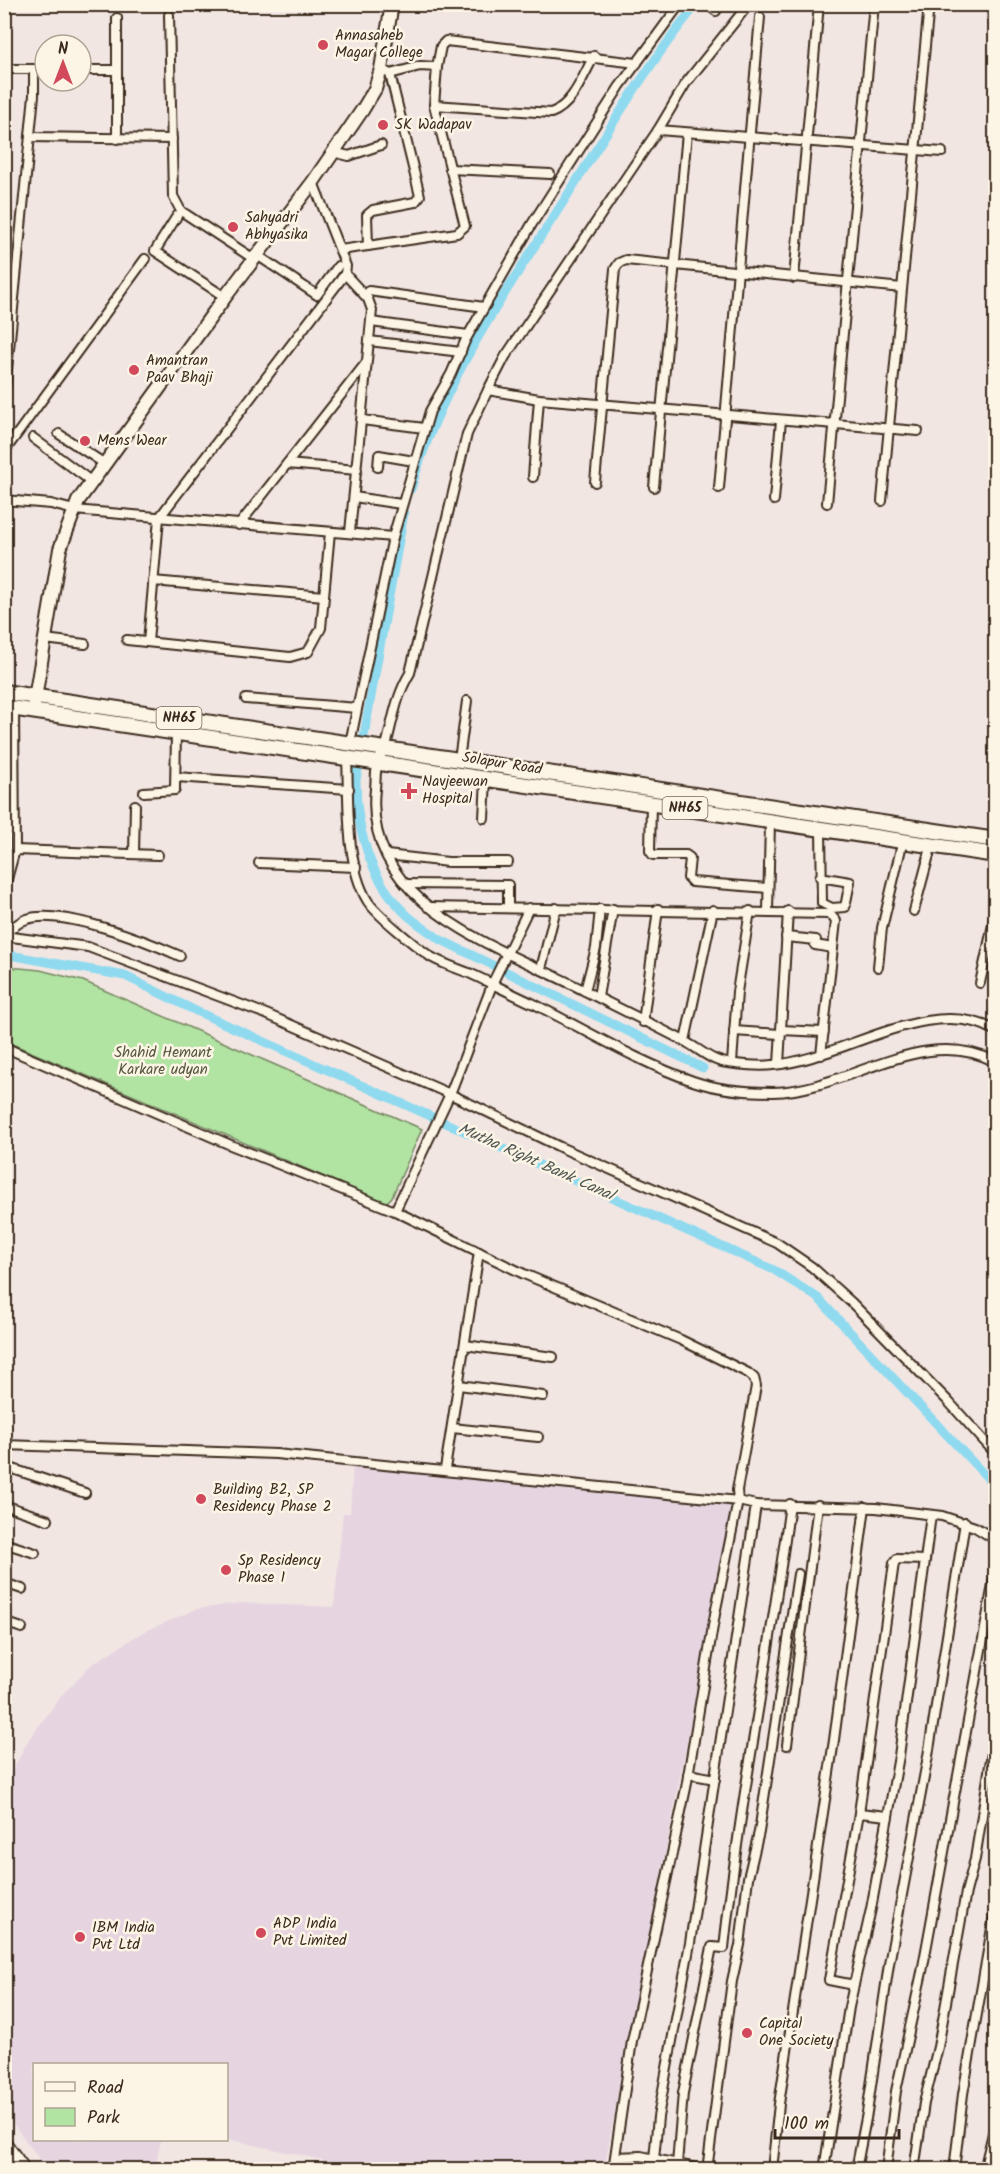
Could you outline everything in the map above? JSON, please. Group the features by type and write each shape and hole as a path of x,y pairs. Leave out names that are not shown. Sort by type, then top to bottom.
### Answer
{"highway":[{"name":"Solapur Road","path":"4,692 996,840"},
{"name":"Solapur Road","path":"9,708 996,855"},
{"path":"4,2144 23,2169"},
{"path":"4,2161 10,2169"}],"main road":[{"path":"33,711 60,549 74,510 225,297 313,182 375,89 386,71 392,4"}],"street":[{"path":"352,744 357,708 393,537 430,411 452,374 468,335 532,224 637,63 680,4"},
{"path":"794,278 819,4"},
{"path":"827,502 874,4"},
{"path":"882,501 929,4"},
{"path":"748,5 686,83 658,130 505,357 467,434 410,673 400,689 376,762 375,821 387,855 405,884 427,907 507,957 540,969 585,991 685,1041 719,1061 779,1064 821,1055 907,1025 948,1019 976,1023 996,1031"},
{"path":"169,15 173,196 176,204 181,211 317,295 338,266"},
{"path":"719,488 760,17"},
{"path":"117,18 117,139"},
{"path":"340,250 462,230 465,221 434,105 441,45 446,41 594,56 637,63"},
{"path":"434,105 551,113 560,110 568,102 594,56"},
{"path":"369,246 367,215 373,210 415,202 420,196 386,71 420,66 437,67"},
{"path":"4,69 33,69"},
{"path":"93,70 117,70"},
{"path":"4,400 33,86"},
{"path":"658,130 942,152"},
{"path":"654,487 687,133"},
{"path":"30,137 172,139"},
{"path":"333,152 349,156 381,145"},
{"path":"450,169 550,174"},
{"path":"148,642 159,518 345,274 346,266 313,182"},
{"path":"177,216 155,250 225,297"},
{"path":"4,452 145,259"},
{"path":"595,482 615,269 619,263 626,260 674,267 902,288"},
{"path":"345,274 370,303 371,322 350,532"},
{"path":"369,291 484,307"},
{"path":"371,322 468,335"},
{"path":"369,341 461,352"},
{"path":"239,525 367,362"},
{"path":"488,390 539,399 918,431"},
{"path":"533,477 539,399"},
{"path":"362,420 424,428"},
{"path":"774,500 782,420"},
{"path":"60,434 105,464"},
{"path":"33,438 92,482"},
{"path":"378,467 379,455 414,461"},
{"path":"287,464 357,470"},
{"path":"354,497 401,504"},
{"path":"4,500 51,504 74,510 393,537"},
{"path":"127,640 290,657 308,652 321,628 330,532"},
{"path":"153,581 324,596"},
{"path":"45,639 85,644"},
{"path":"246,699 357,708"},
{"path":"459,760 467,700"},
{"path":"4,890 15,850 9,708"},
{"path":"144,792 174,792 176,732"},
{"path":"349,758 351,834 356,867 367,900 373,908 430,956 493,982 691,1080 740,1091 801,1089 928,1050 963,1049 996,1062"},
{"path":"176,777 349,789"},
{"path":"484,818 486,779"},
{"path":"651,803 650,851 653,855 686,855 691,861 688,878 692,882 768,888"},
{"path":"134,854 135,805"},
{"path":"4,818 14,818"},
{"path":"768,911 770,821"},
{"path":"820,877 850,882 845,907 832,908 824,905 820,877 821,829"},
{"path":"878,967 882,928 903,840"},
{"path":"914,911 932,844"},
{"path":"15,850 158,855"},
{"path":"387,855 448,862 508,862"},
{"path":"259,863 356,867"},
{"path":"405,884 508,885 508,907"},
{"path":"427,907 824,912 834,917 836,921 821,1055"},
{"path":"395,1211 449,1098 493,982 529,908"},
{"path":"540,969 556,908"},
{"path":"585,991 596,948 600,909"},
{"path":"598,998 614,909"},
{"path":"643,1022 658,909"},
{"path":"685,1041 713,910"},
{"path":"980,983 996,910"},
{"path":"732,1063 736,992 750,911"},
{"path":"779,1064 788,911"},
{"path":"4,935 25,919 36,917 72,921 107,929 180,956"},
{"path":"4,935 88,947 266,1014 449,1098 740,1224 790,1251 812,1267 852,1303 947,1400 996,1454"},
{"path":"786,937 816,940 815,945 833,948"},
{"path":"734,1031 824,1032"},
{"path":"4,1047 234,1146 395,1211 524,1274 681,1340 754,1378 756,1386 737,1490 738,1501 715,1614 688,1774 632,2041 613,2169"},
{"path":"445,1469 479,1252"},
{"path":"465,1345 553,1357"},
{"path":"459,1385 543,1396"},
{"path":"452,1428 538,1437"},
{"path":"4,1445 276,1454 445,1469 738,1501 756,1505 865,1507 931,1515 965,1522 996,1540"},
{"path":"4,1466 85,1493"},
{"path":"677,2164 683,2093 712,1947 724,1948 734,1858 776,1608 790,1504"},
{"path":"4,1505 48,1520"},
{"path":"654,2159 658,2117 690,1943 756,1505"},
{"path":"787,1745 818,1505"},
{"path":"772,2169 779,2104 834,1740 865,1507"},
{"path":"824,2169 854,1985 899,1756 931,1515"},
{"path":"856,2169 867,2113 889,1964 928,1756 965,1522"},
{"path":"4,1543 35,1553"},
{"path":"854,1985 829,1980 859,1812 894,1563 897,1559 925,1560"},
{"path":"886,2169 896,2091 922,1972 996,1568"},
{"path":"616,2157 641,2156 667,2165 677,2164 706,2169 732,1981 740,1946 748,1878 759,1832 798,1574"},
{"path":"4,1583 22,1589"},
{"path":"4,1622 22,1628"},
{"path":"914,2169 924,2103 938,2047 966,1892 975,1859 996,1728"},
{"path":"688,1774 715,1779"},
{"path":"859,1812 888,1816"},
{"path":"954,2169 963,2094 996,1905"},
{"path":"984,2169 996,2121"}],"shaded area":[{"path":"353,1463 733,1504 604,2169 364,2169 228,2139 228,2063 33,2063 33,2141 161,2141 155,2169 111,2169 82,2163 81,2169 47,2169 5,2113 4,1786 29,1739 62,1695 92,1664 143,1632 197,1609 240,1603 334,1607 343,1513 350,1513"}],"green space":[{"name":"Shahid Hemant Karkare udyan","path":"9,967 40,970 83,981 422,1129 392,1197 386,1203 5,1041 5,970"}],"waterway":[{"path":"411,489 440,411 478,337 629,98 697,4"},
{"path":"404,513 356,780 362,833 381,883 407,915 439,939 703,1068"},
{"name":"Mutha Right Bank Canal","path":"4,954 125,976 196,1011 774,1270 818,1298 996,1487"}],"place":[{"name":"Annasaheb Magar College","path":"323,45"},
{"name":"SK Wadapav","path":"383,125"},
{"name":"Sahyadri Abhyasika","path":"233,227"},
{"name":"Amantran Paav Bhaji","path":"134,370"},
{"name":"Mens Wear","path":"85,441"},
{"name":"Navjeewan Hospital","path":"409,791"},
{"name":"Building B2, SP Residency Phase 2","path":"201,1499"},
{"name":"Sp Residency Phase 1","path":"226,1570"},
{"name":"ADP India Pvt Limited","path":"261,1933"},
{"name":"IBM India Pvt Ltd","path":"80,1937"},
{"name":"Capital One Society","path":"747,2033"}]}
